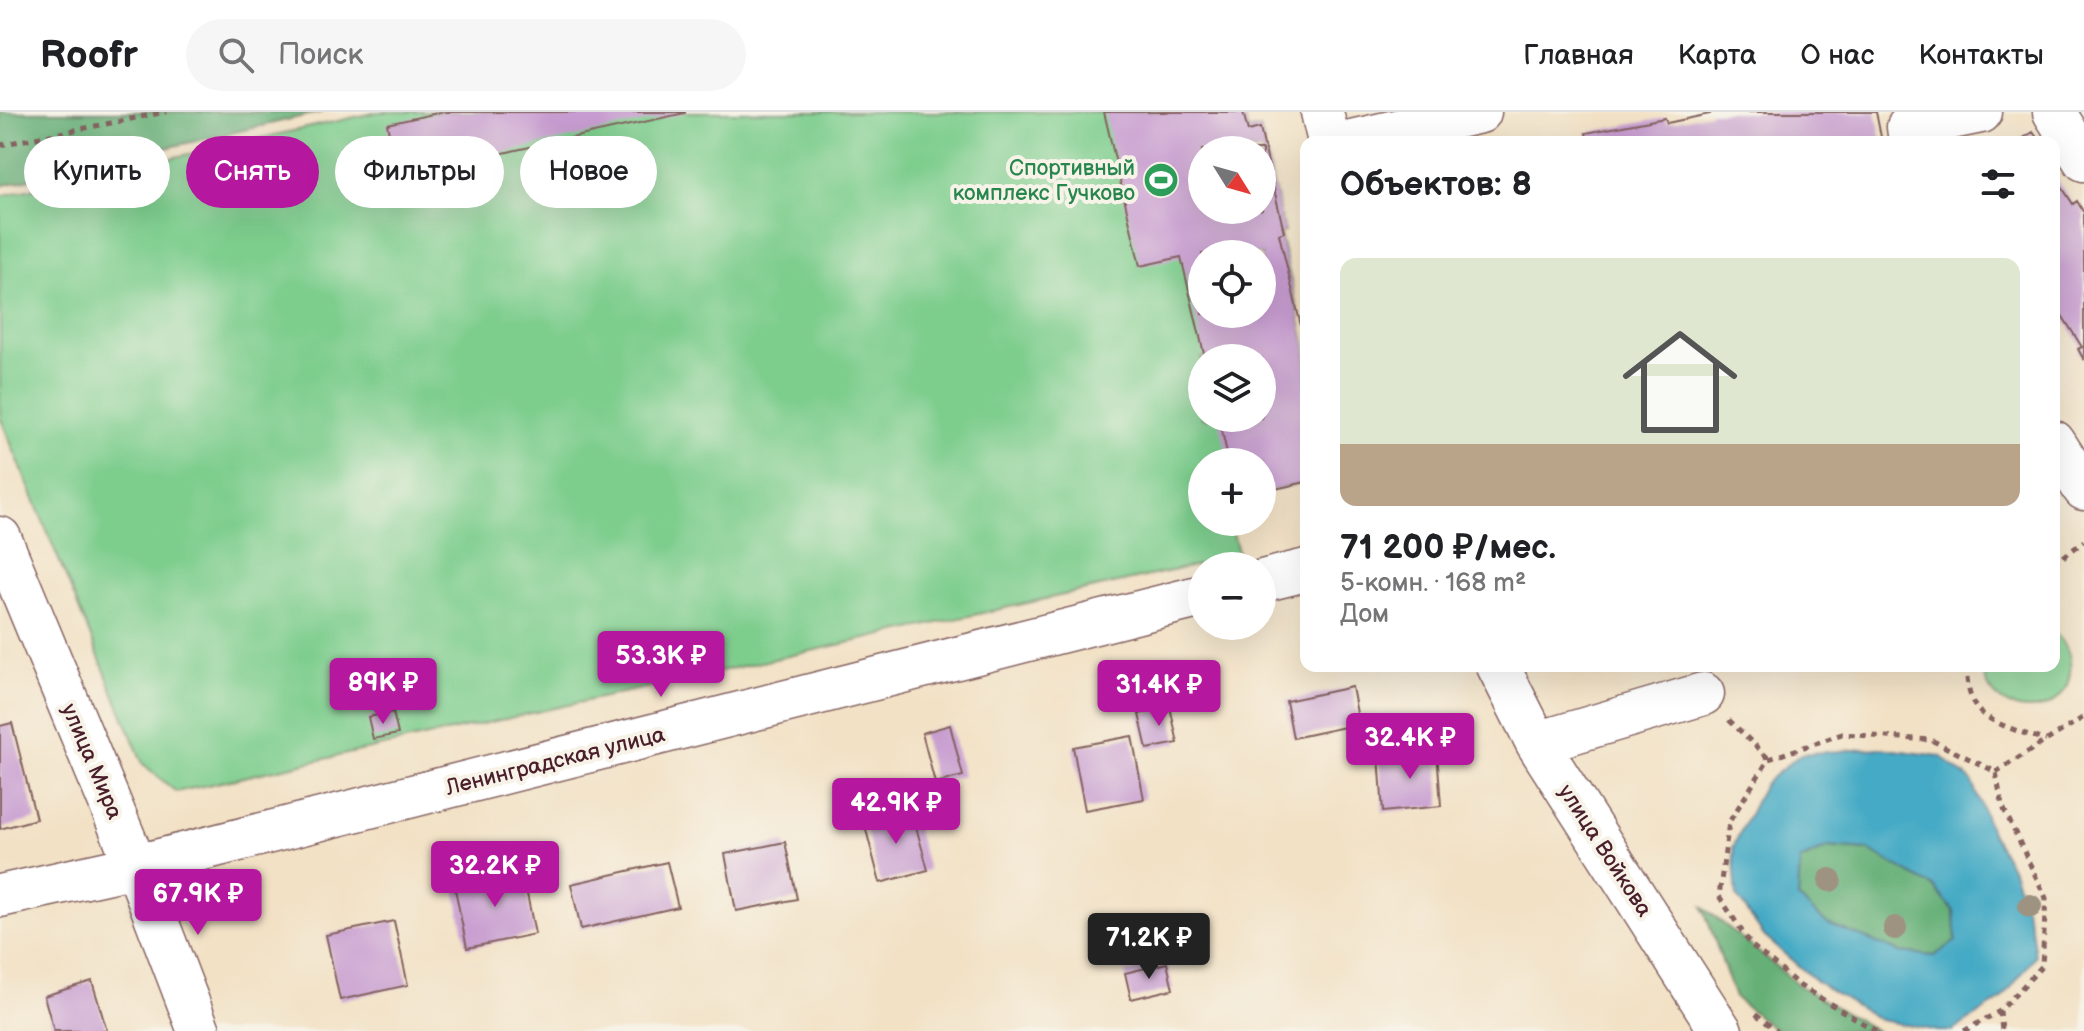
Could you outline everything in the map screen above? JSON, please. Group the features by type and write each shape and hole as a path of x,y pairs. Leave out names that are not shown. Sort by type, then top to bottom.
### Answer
{"street":[{"path":"1322,112 1328,136"},
{"path":"1374,136 1480,112"},
{"path":"1909,136 1908,127 1981,112"},
{"path":"2054,112 2084,160"},
{"path":"2060,451 2084,489"},
{"name":"улица Мира","path":"0,538 136,866 199,1031"},
{"path":"1276,578 1300,572"},
{"name":"Ленинградская улица","path":"0,896 136,866 1188,600"},
{"name":"улица Войкова","path":"1501,672 1537,743 1721,1031"},
{"path":"1537,743 1703,694"}],"path":[{"path":"0,145 166,112"},
{"path":"2060,559 2084,541"},
{"path":"1966,672 1967,685 1978,710 2020,733 2046,740"},
{"path":"1703,694 1769,759"},
{"path":"1996,772 2084,717"},
{"path":"1876,1031 1800,986 1751,945 1719,896 1729,822 1769,759 1842,734 1931,740 1996,772"},
{"path":"1964,1031 2000,1011 2042,966 2046,898 2002,805 1996,772"},
{"path":"2000,1011 2002,1031"}],"green space":[{"path":"0,112 322,112 218,136 186,136 186,143 170,147 170,136 24,136 24,180 0,186"},
{"path":"378,112 1243,112 1248,131 1260,128 1262,136 1188,136 1188,224 1276,224 1276,197 1284,232 1280,234 1300,321 1300,483 1276,489 1276,448 1188,448 1188,536 1234,536 1238,552 1188,552 1188,567 176,792 143,764 0,417 0,196 24,191 24,208 170,208 170,158 186,155 186,208 319,208 319,136 270,136"},
{"path":"2060,639 2067,650 2070,672 2065,689 2054,701 2041,707 2025,709 2010,705 1997,697 1987,684 1985,672 2060,672"},
{"path":"1829,847 1868,850 1934,887 1954,911 1956,941 1934,956 1900,952 1825,923 1798,898 1800,860"},
{"path":"1703,907 1800,986 1876,1031 1777,1031 1735,998"}],"water":[{"path":"1880,748 1940,756 1971,780 1992,834 2014,873 2031,927 2035,957 2002,999 1952,1031 1880,1020 1817,982 1764,936 1737,897 1733,847 1764,784 1801,754","holes":["1829,847 1868,850 1934,887 1954,911 1956,941 1934,956 1900,952 1826,923 1798,898 1800,860"]}],"building":[{"path":"442,112 685,112 580,136 520,136 520,149 504,153 504,136 390,136 387,124"},
{"name":"Спортивный комплекс Гучково","path":"1104,112 1243,112 1248,131 1260,128 1262,136 1188,136 1188,224 1276,224 1276,197 1284,232 1279,234 1300,322 1300,483 1276,489 1276,448 1226,448 1222,432 1276,432 1276,344 1202,344 1198,328 1276,328 1276,240 1188,240 1188,286 1181,257 1140,266"},
{"path":"1876,112 1881,136 1587,136 1586,133 1665,118 1667,123 1710,114"},
{"path":"2060,184 2073,204 2077,201 2084,213 2084,360 2078,349 2082,347 2060,312"},
{"path":"1352,687 1359,724 1293,738 1286,701"},
{"path":"1170,707 1178,743 1147,749 1139,714"},
{"path":"393,712 398,734 373,739 368,717"},
{"path":"12,723 36,819 0,829 0,726"},
{"path":"950,725 963,776 935,783 922,733"},
{"path":"1132,736 1144,799 1085,810 1073,747"},
{"path":"1437,751 1441,806 1383,812 1379,756"},
{"path":"911,809 928,870 880,883 864,822"},
{"path":"785,842 797,899 736,911 725,854"},
{"path":"667,862 678,907 581,929 571,884"},
{"path":"522,869 535,934 467,948 454,884"},
{"path":"394,921 408,985 340,1000 326,935"},
{"path":"1167,963 1173,989 1131,999 1125,973"},
{"path":"92,981 107,1031 54,1031 44,996"}],"place":[{"name":"Спортивный комплекс Гучково","path":"1161,180"}]}
